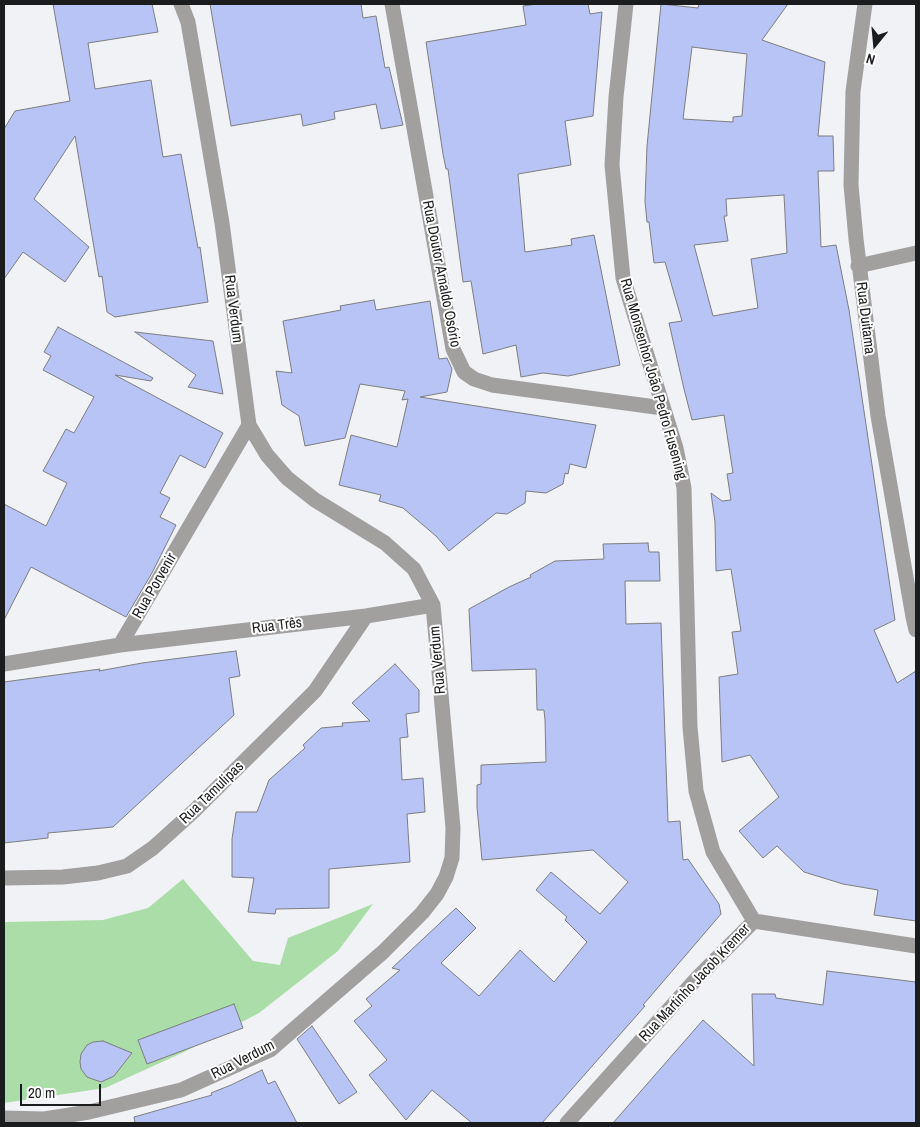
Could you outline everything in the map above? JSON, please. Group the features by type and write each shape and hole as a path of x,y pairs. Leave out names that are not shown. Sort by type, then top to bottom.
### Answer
{"street":[{"name":"Rua Verdum","path":"4,1118 44,1119 89,1112 181,1090 270,1050 384,952 422,913 438,894 452,858 453,828 433,605 414,569 385,543 315,500 287,478 267,455 249,425 222,223 188,22 181,4"},
{"name":"Rua Doutor Arnaldo Osório","path":"392,4 453,349 464,372 492,385 664,408"},
{"name":"Rua Monsenhor João Pedro Fusening","path":"626,4 616,97 612,165 623,278 676,448 684,488 690,727 696,791 712,852 754,921"},
{"name":"Rua Duitama","path":"865,4 861,23 853,100 852,185 858,266 878,416 912,617 916,630"},
{"path":"858,266 916,253"},
{"name":"Rua Porvenir","path":"120,645 249,425"},
{"name":"Rua Três","path":"120,645 366,616 433,605"},
{"name":"Rua Tamulipas","path":"4,878 63,877 98,873 127,866 153,848 194,811 315,691 366,616"},
{"path":"4,664 120,645"},
{"name":"Rua Martinho Jacob Kremer","path":"567,1123 698,977 754,921 916,946"}],"green space":[{"path":"183,879 253,961 280,965 288,938 373,904 338,951 259,1013 184,1052 105,1088 4,1103 4,922 103,920 148,908"}],"building":[{"path":"53,4 152,4 158,32 88,43 95,89 151,80 163,157 181,154 198,248 200,247 208,302 115,317 107,312 102,276 99,277 75,136 34,199 89,247 65,282 23,252 4,279 4,129 15,111 70,101"},
{"path":"210,4 361,4 363,18 376,16 385,68 389,67 403,125 381,129 376,104 334,112 335,119 303,126 301,114 231,126"},
{"path":"537,4 588,4 590,14 602,12 593,116 565,121 571,165 518,174 525,252 572,245 571,239 594,235 620,365 568,376 543,373 521,377 516,345 483,354 471,281 463,282 448,169 446,169 443,154 426,42 526,25 523,6"},
{"path":"661,4 698,8 699,4 788,4 762,40 825,62 818,136 833,136 834,171 818,171 821,247 836,245 849,310 895,620 874,630 897,683 916,671 916,921 874,915 878,890 843,884 804,872 777,846 763,858 739,831 779,797 750,755 722,762 719,677 738,674 732,632 741,631 731,569 716,571 715,522 711,493 722,501 731,500 727,474 733,473 724,415 692,420 669,323 682,321 665,262 654,263 649,222 647,222 645,201 647,146","holes":["692,47 747,54 742,116 733,117 733,122 683,119","784,195 787,253 751,259 758,308 713,316 694,245 728,241 724,216 727,216 726,199"]},
{"path":"374,300 376,310 430,301 439,359 447,358 452,369 447,392 420,397 596,425 586,468 570,464 568,474 565,473 563,484 546,493 526,491 525,503 507,514 496,513 449,551 436,536 403,508 379,501 381,495 339,485 351,435 397,447 408,399 402,400 405,391 360,384 345,438 305,446 299,416 282,405 276,371 292,373 283,321 341,310 340,306"},
{"path":"58,327 153,378 151,381 115,375 223,433 205,468 180,455 160,493 170,498 160,517 176,525 152,573 126,617 31,567 4,620 4,504 46,526 67,483 43,471 66,429 74,433 94,397 43,370 51,356 44,352"},
{"path":"135,332 213,341 223,394 188,387 196,375"},
{"path":"648,543 649,552 659,552 660,581 625,581 626,624 661,623 668,822 680,821 683,860 688,859 719,904 721,914 643,1005 645,1006 542,1123 472,1123 432,1090 406,1120 369,1075 387,1060 354,1021 372,1006 366,999 400,970 392,968 456,908 476,928 441,963 479,996 520,950 554,982 587,942 565,920 567,917 536,890 551,872 600,914 628,882 593,850 482,860 477,807 477,785 481,784 481,765 546,762 545,720 544,710 537,710 536,669 472,671 469,609 531,577 530,575 555,561 604,559 603,544"},
{"path":"236,651 240,676 229,678 234,715 113,827 48,833 48,838 4,843 4,682 100,669 99,671 142,663"},
{"path":"395,664 419,690 419,712 406,714 408,737 400,738 402,780 423,778 425,812 407,814 410,862 329,869 329,908 276,909 275,914 248,912 254,878 232,877 232,839 236,812 257,812 269,780 305,748 303,745 321,728 343,726 342,723 370,721 352,703"},
{"path":"827,971 916,982 916,1123 613,1123 703,1020 754,1066 752,994 775,994 776,998 823,1005"},
{"path":"234,1004 243,1028 147,1064 138,1040"},
{"path":"312,1026 357,1092 339,1104 297,1039"},
{"path":"103,1041 132,1053 114,1076 101,1082 87,1077 81,1069 80,1062 81,1054 87,1045"},
{"path":"262,1070 268,1084 275,1081 297,1123 135,1123 134,1117 212,1095 211,1093"}]}
